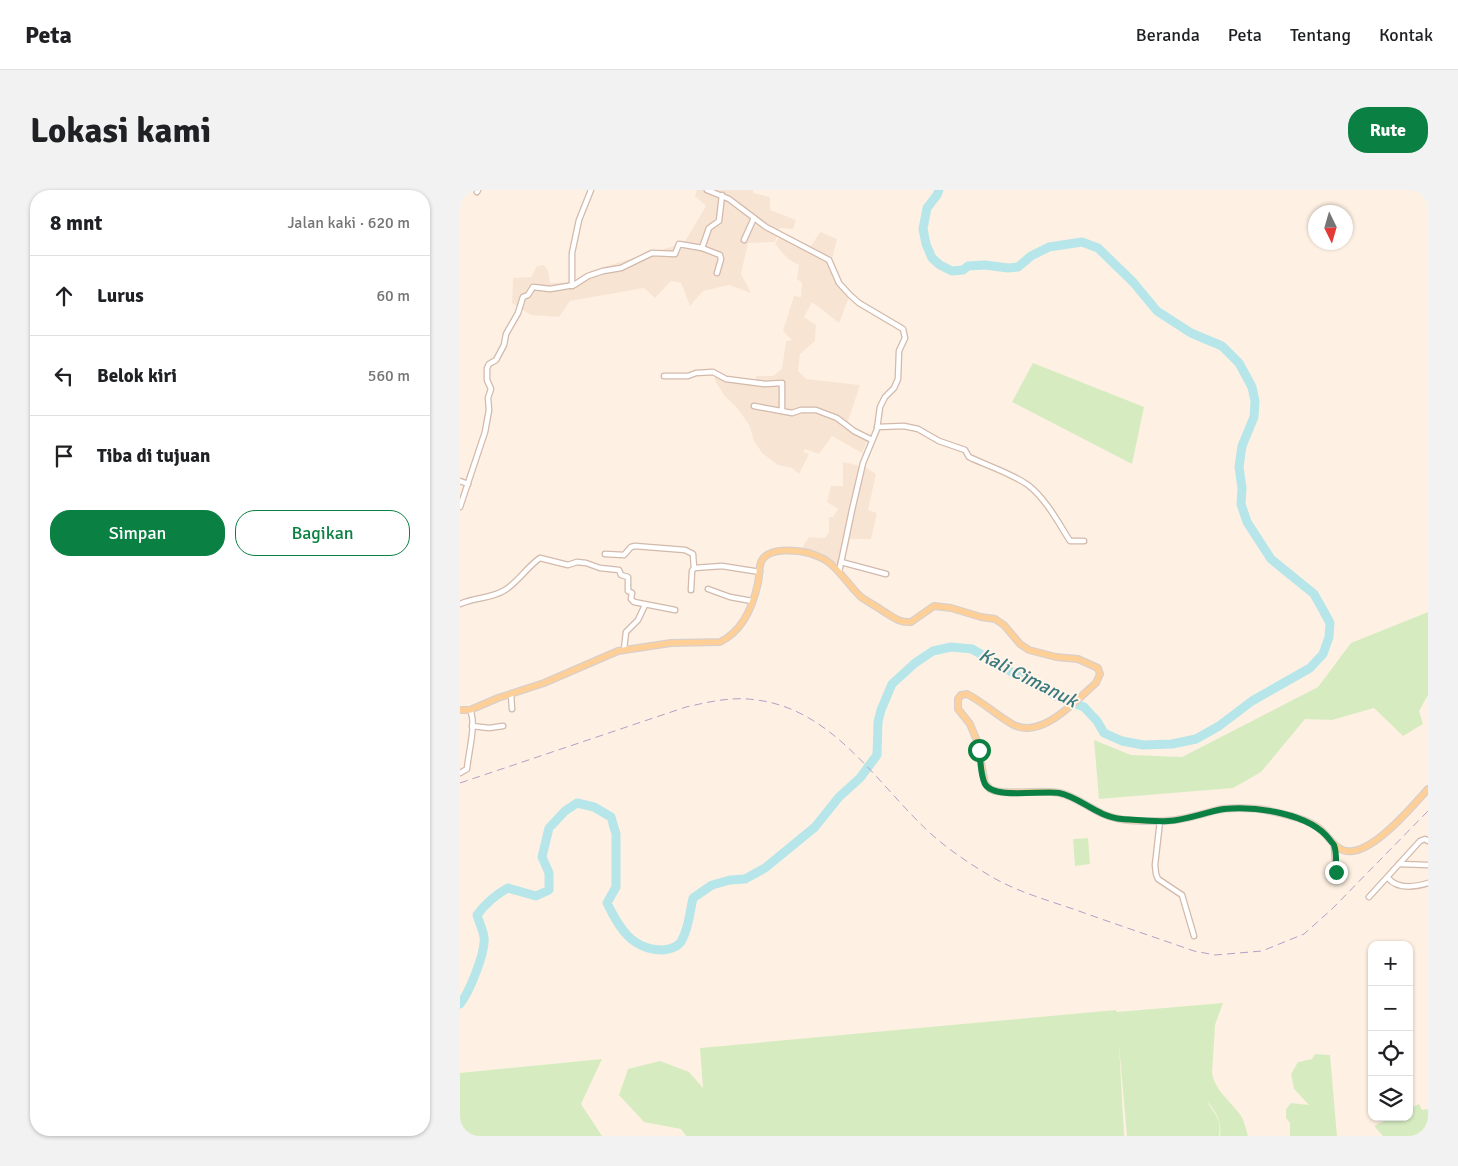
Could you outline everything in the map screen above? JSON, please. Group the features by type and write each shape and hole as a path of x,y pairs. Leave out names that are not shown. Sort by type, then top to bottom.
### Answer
{"main road":[{"path":"460,710 470,710 544,683 624,650 686,642 720,642 740,626 751,607 763,559 777,552 804,552 826,560 862,597 898,621 911,622 934,606 951,608 974,616 1000,621 1020,644 1029,650 1056,657 1078,659 1094,664 1100,670 1098,679 1079,697 1053,718 1035,728 1022,728 1004,719 967,694 962,695 957,702 958,709 970,724 975,735 983,776 986,786 990,789 1006,793 1058,793 1112,818 1160,821 1187,818 1225,809 1267,811 1308,822 1319,828 1334,845 1342,850 1353,851 1374,841 1390,829 1428,789"}],"street":[{"path":"572,286 572,252 579,220 591,190"},
{"path":"707,190 729,199 766,227 828,260 839,283 850,295 859,303 903,329 905,338 900,351 898,379 894,388 884,396 880,407 877,427 863,463 839,572"},
{"path":"702,248 710,226 718,221 722,195"},
{"path":"744,240 754,218"},
{"path":"460,507 485,432 489,410 488,398 492,390 488,382 487,368 489,364 496,360 506,334 518,314 523,297 528,295 533,286 550,289 572,286 588,276 621,268 652,253 675,254 679,244 702,248 720,255 721,259 717,273"},
{"path":"664,376 688,376 696,373 712,372 726,379 765,384 782,383 782,411"},
{"path":"754,406 792,413 809,410 820,412 837,418 854,431 872,440"},
{"path":"877,427 904,426 918,429 939,441 965,450 969,457 1029,486 1050,509 1070,541 1084,541"},
{"path":"460,481 468,484"},
{"path":"1042,500 1050,501"},
{"path":"605,554 624,555 631,547 636,546 685,550 693,554 694,568 692,571 691,590"},
{"path":"460,604 466,601 486,598 506,590 540,558 568,565 577,562 600,568 619,570 621,575 628,577 628,591 632,593 631,599 634,602 674,610"},
{"path":"841,562 886,574"},
{"path":"694,568 722,566 760,572"},
{"path":"708,589 730,597 752,601"},
{"path":"624,650 626,632 638,620 645,605"},
{"path":"512,694 512,709"},
{"path":"460,773 467,769 472,726 470,710"},
{"path":"472,726 489,728 503,726"},
{"path":"460,761 467,765"},
{"path":"1160,821 1155,865 1156,874 1158,879 1182,896 1194,936"},
{"path":"1369,897 1420,841 1424,839 1428,841"},
{"path":"1334,845 1336,872"},
{"path":"1399,864 1428,865"},
{"path":"1388,878 1393,884 1400,886 1415,886 1428,883"}],"shaded area":[{"path":"697,190 753,190 753,193 770,197 770,210 796,220 793,229 780,228 775,242 748,243 741,274 751,293 729,285 703,291 690,306 681,283 671,281 655,298 644,288 570,301 559,317 531,315 512,303 513,278 531,277 537,266 544,265 548,271 550,283 575,282 590,271 684,243 706,206 695,196"},
{"path":"782,232 811,246 820,232 837,239 832,259 835,278 849,297 839,323 812,302 804,317 816,325 815,341 800,354 798,371 806,379 860,385 846,427 868,439 862,453 832,436 819,454 805,449 803,452 809,454 799,474 792,468 778,465 762,453 753,439 750,426 737,408 724,395 714,379 718,375 756,383 756,376 773,376 782,369 786,341 792,340 783,331 794,296 801,297 802,283 797,279 799,265 788,259 775,244"},
{"path":"843,462 865,467 876,474 868,510 877,513 871,539 850,539 844,565 798,554 809,537 825,538 829,532 829,517 833,517 838,509 827,502 831,486 843,486"}],"green space":[{"path":"1033,363 1144,407 1132,464 1012,402"},
{"path":"1428,612 1428,695 1419,711 1423,724 1403,736 1374,708 1332,720 1305,719 1261,772 1233,788 1099,799 1094,740 1131,755 1182,757 1318,687 1351,643"},
{"path":"1088,838 1090,864 1075,866 1073,839"},
{"path":"1223,1003 1215,1025 1212,1073 1219,1090 1241,1115 1248,1136 1220,1136 1220,1130 1219,1136 1127,1136 1119,1045 1124,1136 686,1136 681,1129 644,1122 619,1095 628,1069 660,1061 689,1072 703,1088 700,1048 1116,1010 1117,1012","holes":["1207,1101 1218,1117 1220,1130 1217,1117"]},
{"path":"1315,1054 1330,1055 1337,1136 1290,1136 1290,1123 1286,1118 1286,1109 1291,1103 1309,1105 1294,1089 1291,1074 1298,1062 1312,1059"},
{"path":"602,1059 581,1104 602,1136 460,1136 460,1073"},
{"path":"1419,1104 1422,1110 1428,1109 1428,1136 1383,1136 1374,1126 1385,1121 1413,1121 1413,1107"}],"waterway":[{"name":"Kali Cimanuk","path":"460,1004 472,982 480,962 484,944 483,932 477,915 499,893 508,888 536,896 549,890 549,873 542,857 549,828 565,811 577,803 594,807 611,817 616,834 616,887 607,903 616,921 635,942 652,949 663,950 674,947 681,942 684,935 693,898 712,885 730,880 745,879 765,868 815,827 839,797 860,778 877,755 878,722 892,684 915,663 933,651 951,647 972,649 1029,682 1062,699 1084,707 1097,721 1104,733 1122,741 1143,745 1172,744 1196,739 1219,726 1252,701 1310,668 1323,654 1329,637 1330,623 1323,610 1314,594 1271,559 1247,522 1241,504 1242,488 1239,467 1242,446 1254,417 1255,401 1252,387 1239,363 1222,346 1191,333 1157,311 1133,282 1098,248 1082,242 1049,247 1031,256 1018,267 968,266 963,270 952,271 940,265 932,258 926,244 923,229 927,208 939,190"}],"railway":[{"path":"460,783 686,707 730,699 757,700 784,707 809,718 832,734 872,772 930,833 992,877 1044,899 1194,951 1215,955 1262,951 1304,934 1332,909 1428,811"}],"route":[{"path":"979,750 983,776 986,786 990,789 1006,793 1048,792 1062,794 1112,818 1167,821 1218,810 1251,809 1267,811 1308,822 1319,828 1334,845 1336,872"}]}
